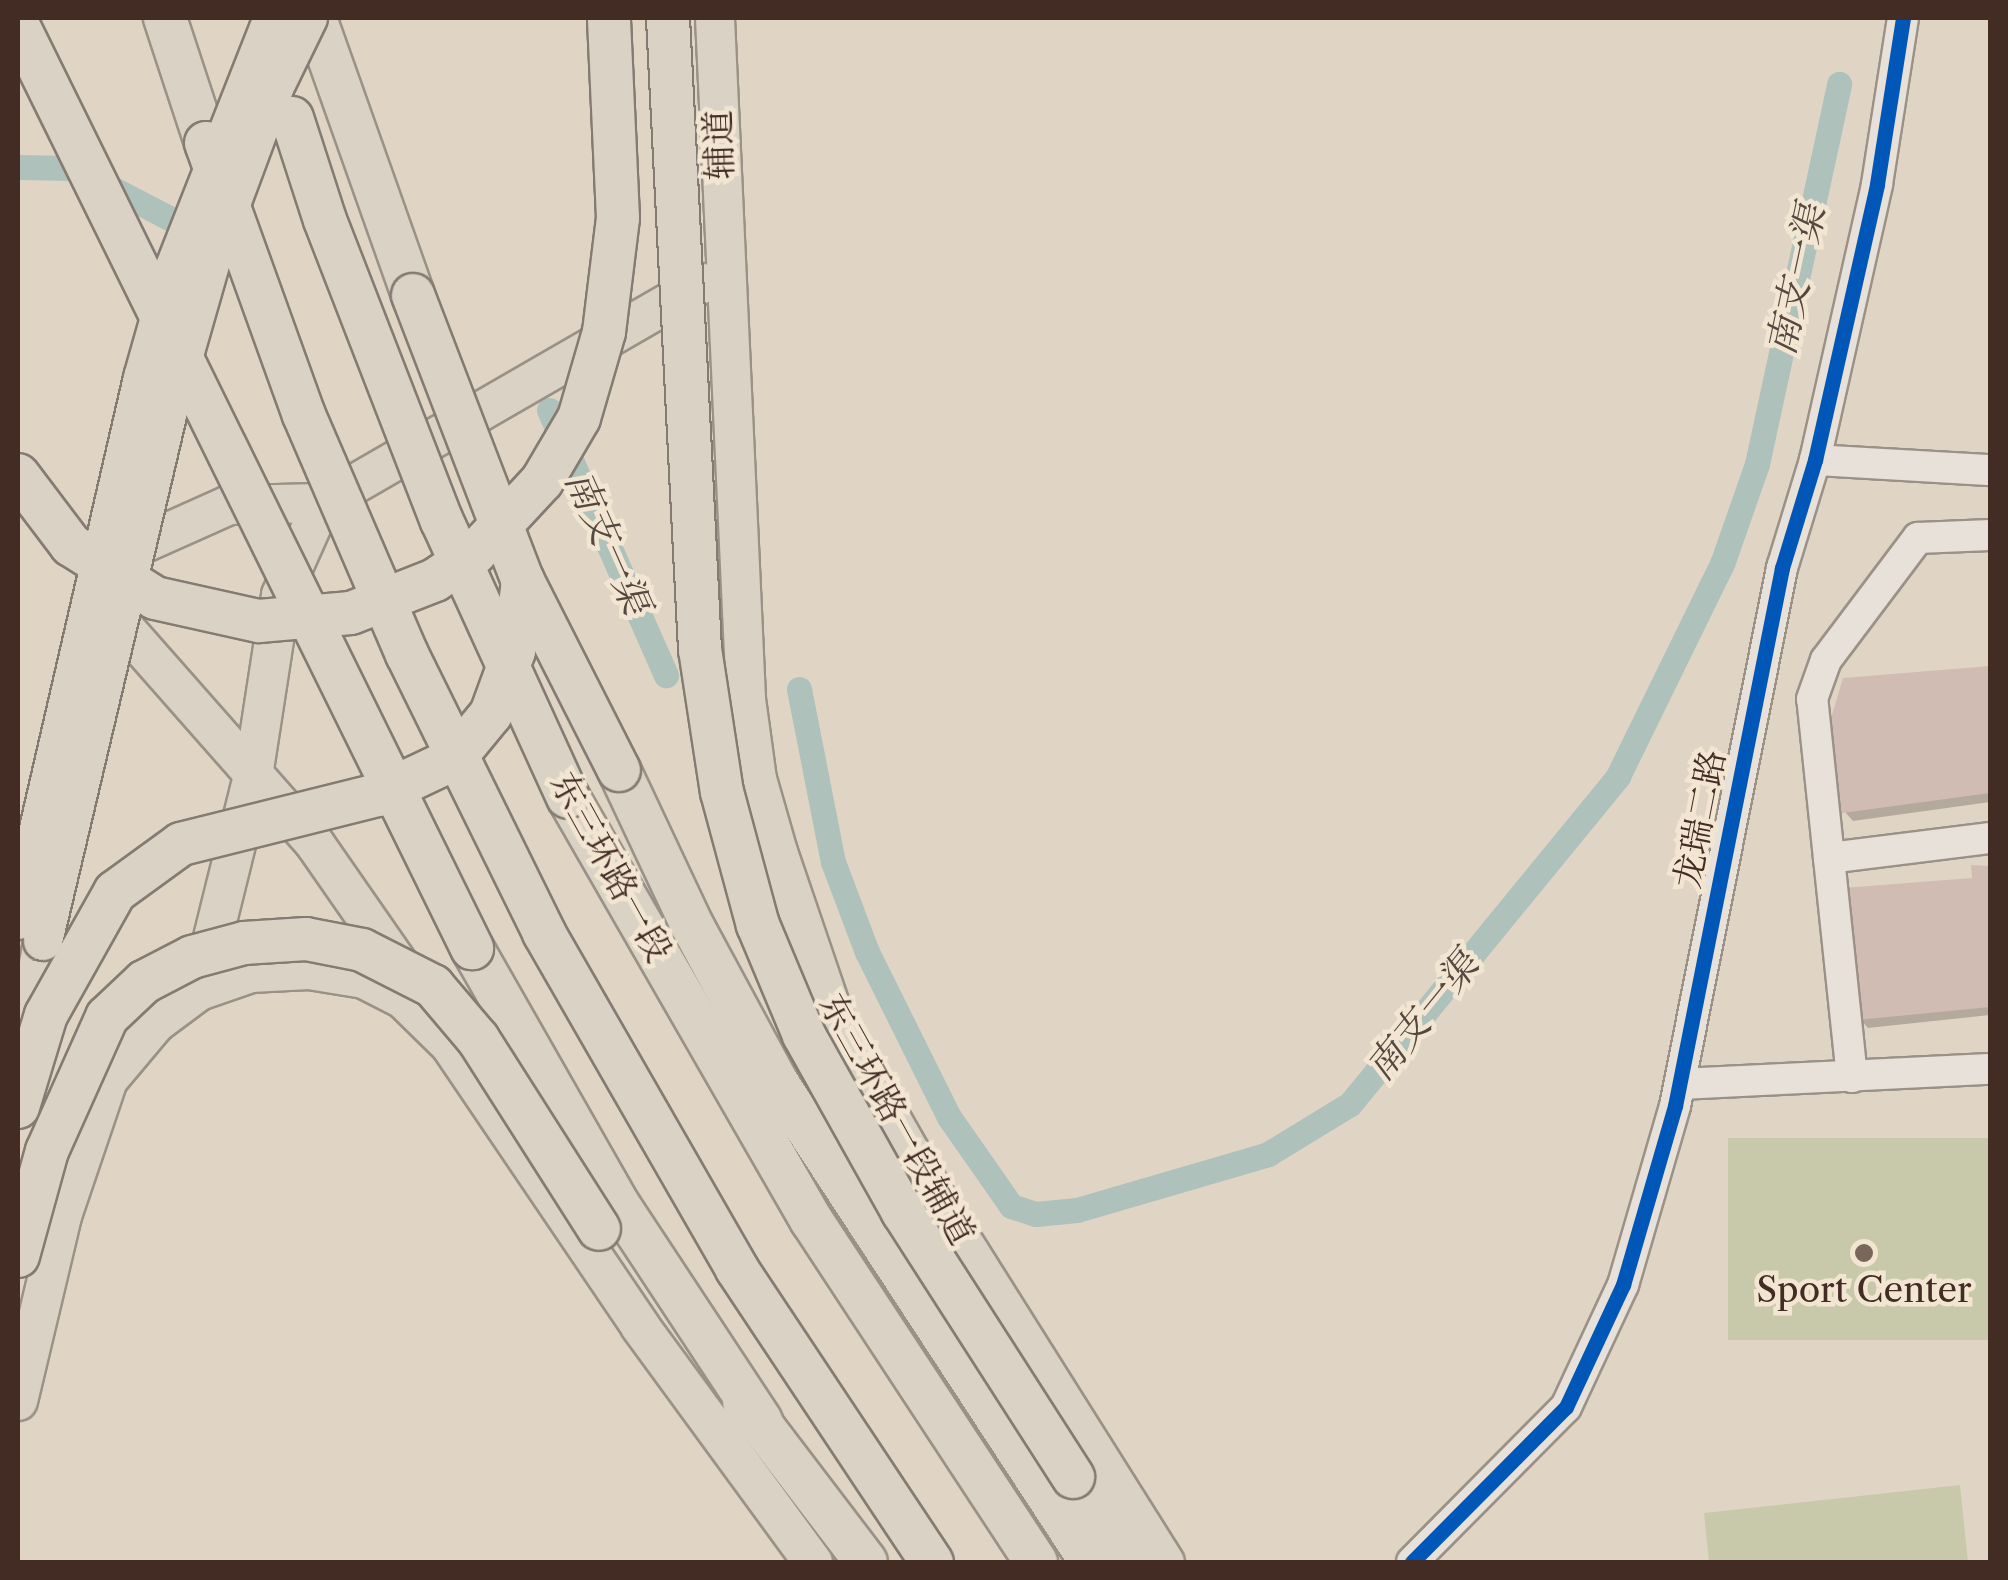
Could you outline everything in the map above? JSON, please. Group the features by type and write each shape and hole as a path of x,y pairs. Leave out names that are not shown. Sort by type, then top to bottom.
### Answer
{"highway":[{"path":"166,18 206,143 311,432 407,654 544,933 737,1270 932,1562"},
{"name":"东三环路一段","path":"260,18 325,220 442,521 568,798 812,1220 1036,1562"},
{"path":"312,18 522,581 692,926 778,1084 1058,1485 1122,1562"},
{"path":"18,475 71,545 155,598 258,621 351,613 435,580 475,553 542,481 579,418 604,332 618,218 608,18"},
{"path":"668,18 700,649 722,792 758,925 804,1035 1058,1485 1090,1562"},
{"path":"18,25 472,948 620,1207 760,1421"},
{"path":"18,1107 46,1015 115,892 181,844 378,794 454,759 491,714 514,651 522,581"},
{"path":"18,1256 47,1151 85,1058 107,1017 144,982 192,957 244,942 306,939 362,950 434,986 478,1039 599,1229 760,1421 866,1562"}],"main road":[{"path":"18,920 148,360 200,196 273,18"},
{"path":"18,1082 42,941 168,411 215,247 274,88 312,18"},
{"name":"辅道","path":"715,18 723,272"},
{"path":"76,573 229,505 322,503 723,272"},
{"name":"东三环路一段辅道","path":"723,272 746,699 757,779 800,924 836,1022 890,1119 1165,1562"},
{"path":"18,496 76,573 363,905 450,1045 640,1326 813,1562"},
{"path":"199,990 253,776 281,595 322,503"},
{"path":"18,1401 62,1216 108,1080 156,1023 199,990 250,974 309,970 364,979 404,999 450,1045"}],"street":[{"name":"龙瑞二路","path":"1412,1562 1566,1407 1623,1286 1680,1084 1782,568 1815,460 1877,184 1904,18"},
{"path":"1815,460 1990,470"},
{"path":"1852,1077 1812,699 1826,660 1918,538 1990,535"},
{"path":"1829,858 1990,838"},
{"path":"1680,1084 1990,1069"}],"green space":[{"name":"Sport Center","path":"1728,1138 1990,1138 1990,1340 1728,1340"},
{"path":"1960,1485 1968,1562 1709,1562 1704,1513"}],"building":[{"path":"1990,666 1990,793 1842,813 1829,725 1843,678"},
{"path":"1971,865 1990,866 1990,1007 1857,1020 1843,888 1972,878"}],"waterway":[{"name":"南支一渠","path":"799,689 833,862 867,952 949,1117 1011,1206 1036,1214 1077,1210 1268,1154 1350,1104 1618,776 1722,564 1757,464 1839,84"},
{"name":"南支一渠","path":"18,167 73,168 198,233"},
{"name":"南支一渠","path":"549,410 666,675"}],"cycle path":[{"path":"1412,1562 1566,1407 1623,1285 1675,1106 1782,568 1815,460 1877,184 1903,18"}],"place":[{"name":"Sport Center","path":"1864,1253"}]}
